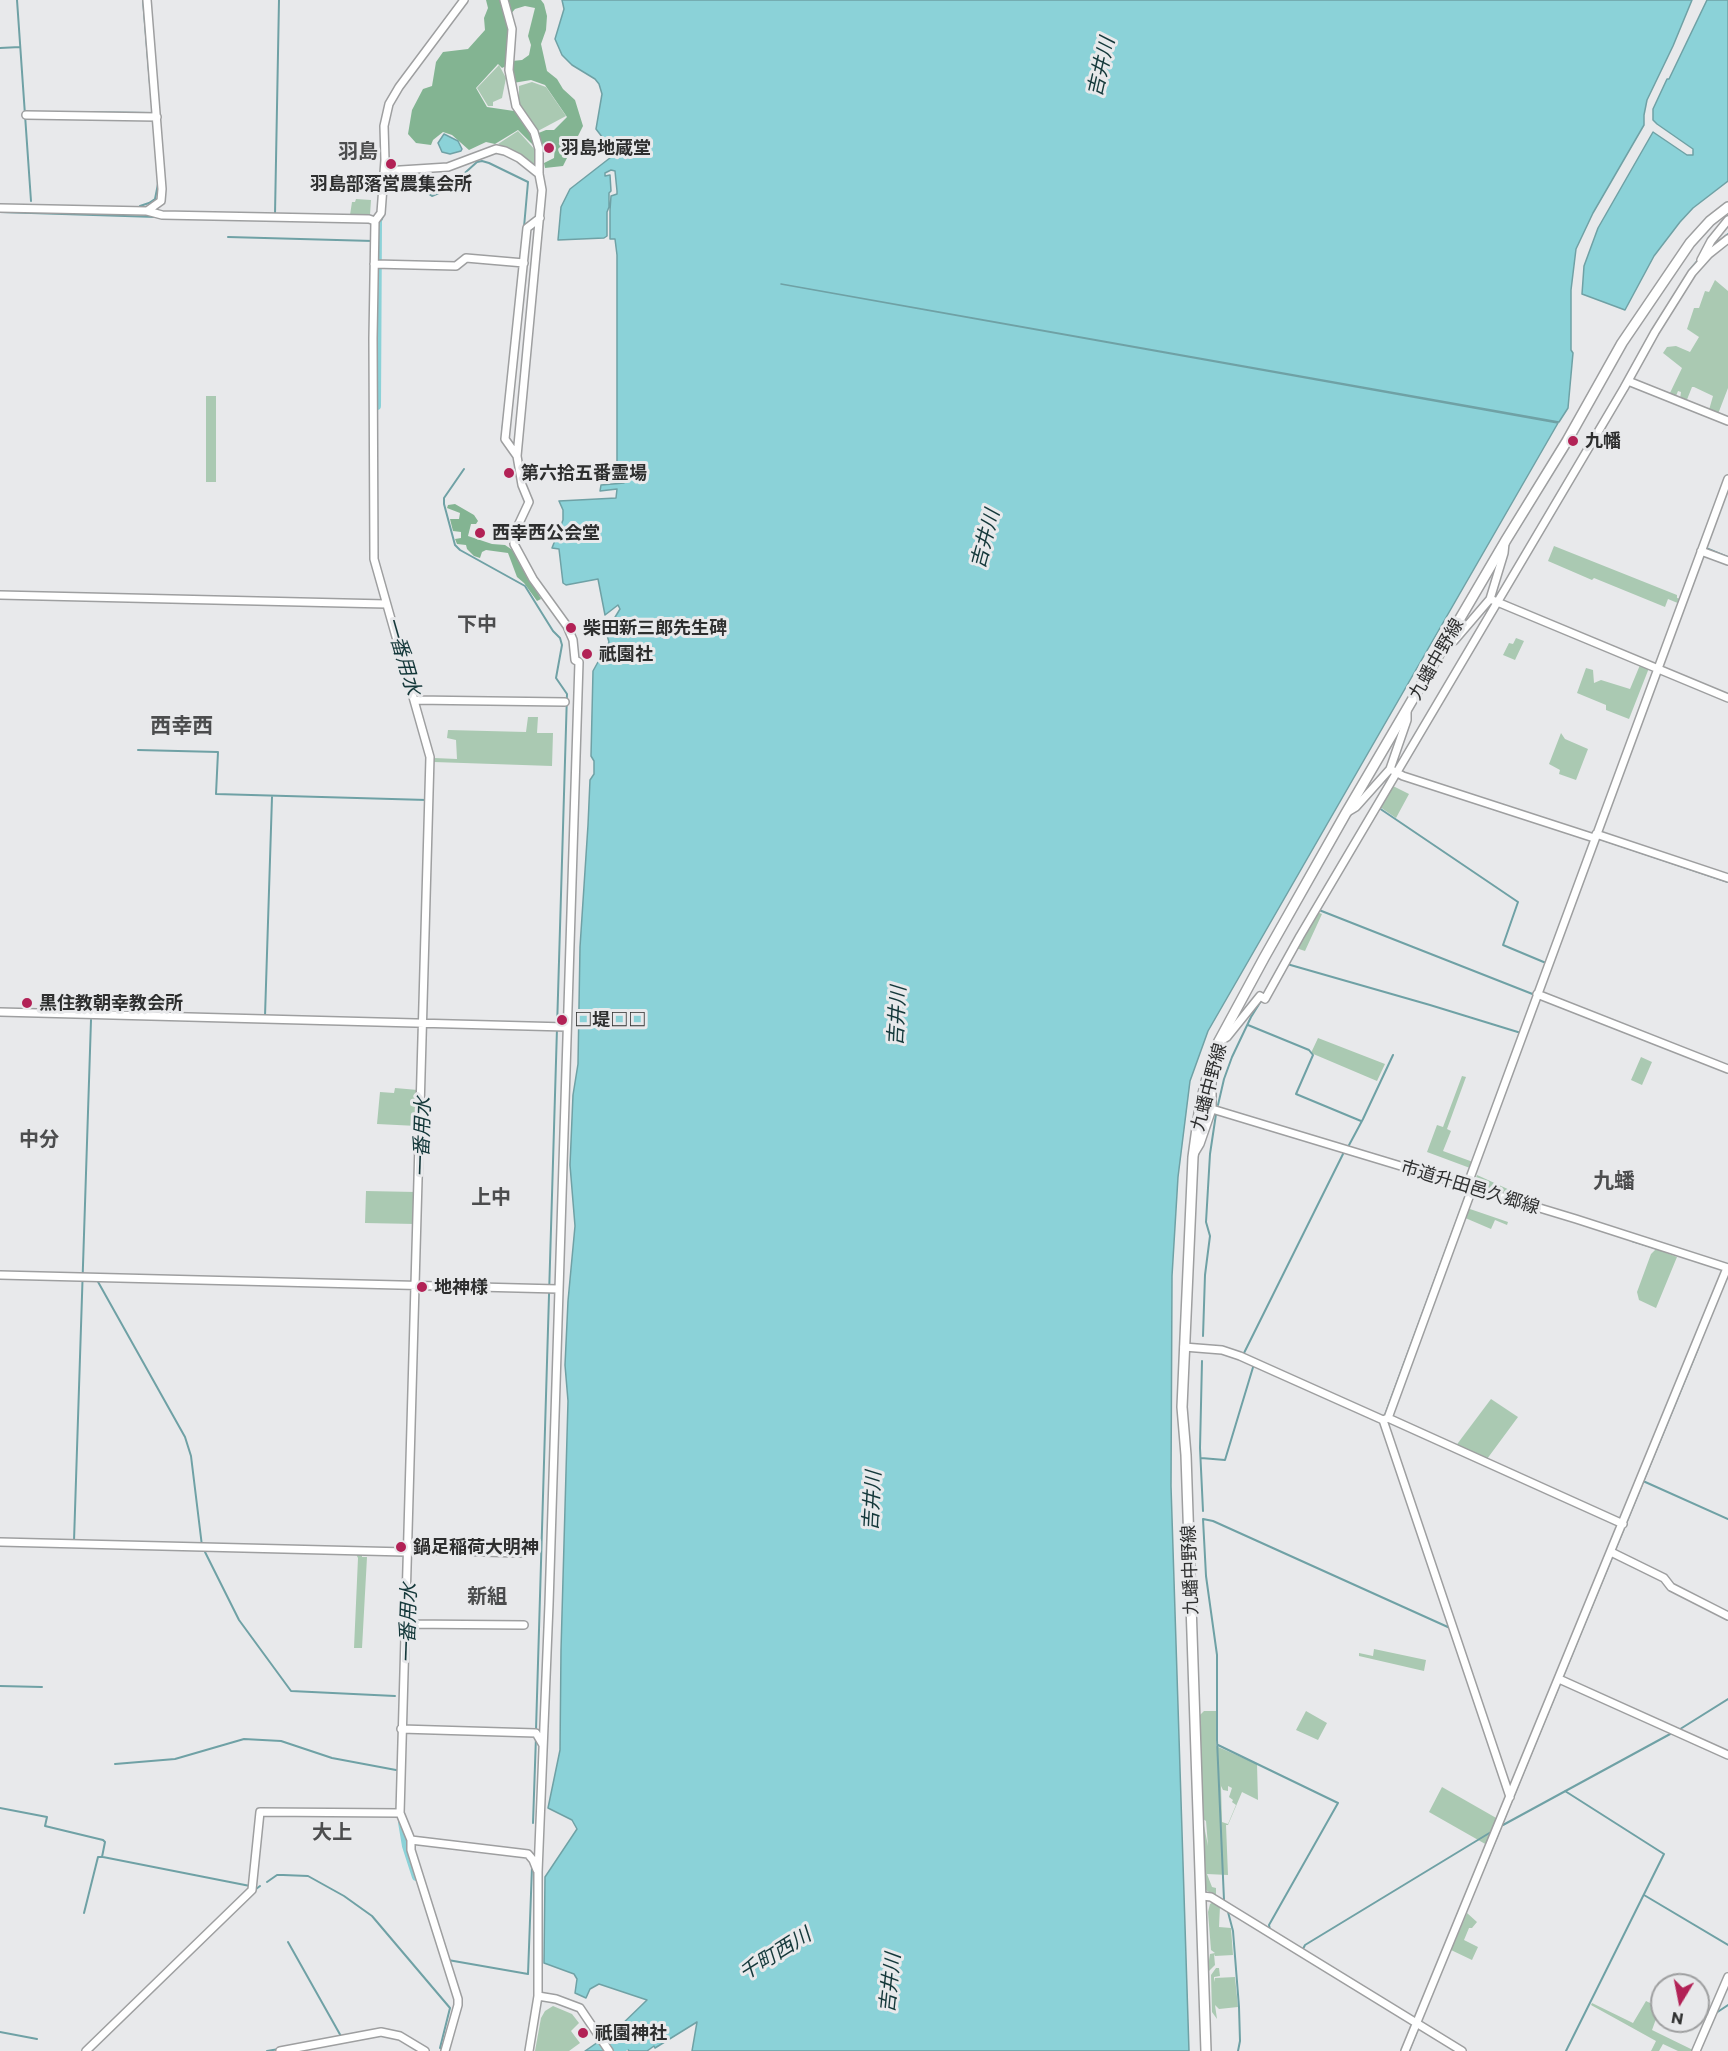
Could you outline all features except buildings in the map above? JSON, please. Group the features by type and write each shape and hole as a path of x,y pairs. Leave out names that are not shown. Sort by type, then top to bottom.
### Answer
{"main road":[{"name":"九蟠中野線","path":"1206,2051 1186,1455 1182,1407 1193,1157 1200,1106 1211,1062 1218,1043 1346,813 1506,540 1567,441 1628,333 1682,253 1710,221 1728,207"}],"street":[{"path":"147,0 157,117 161,201 147,211"},
{"path":"445,2051 458,1999 411,1850 411,1840 401,1816 425,1023 430,757 416,700 373,555 375,221 381,213 386,171 384,126 389,104 399,87 464,0"},
{"path":"504,0 512,29 510,79 516,106 534,132 539,149 539,174 542,190 517,456 522,485 529,502 514,534 514,544 533,579 567,626 573,640 575,660 579,662 560,1027 552,1289 544,1747 538,1872 538,1996 529,2051"},
{"path":"26,115 157,117"},
{"path":"386,171 448,167 495,149 519,158 539,174"},
{"path":"0,208 147,211 162,215 369,219 375,221"},
{"path":"517,456 505,439 521,262 527,228 540,218"},
{"path":"1700,264 1711,241 1728,220"},
{"path":"1218,1043 1227,1037 1260,996 1265,999 1394,771 1628,381 1655,332 1692,273 1728,238"},
{"path":"376,264 456,266 466,258 521,262"},
{"path":"1628,381 1728,421"},
{"path":"1511,1794 1386,1419 1728,479"},
{"path":"1444,646 1454,641 1495,601 1506,540"},
{"path":"1703,551 1728,561"},
{"path":"0,595 386,604"},
{"path":"1495,601 1728,698"},
{"path":"416,700 565,702"},
{"path":"1346,813 1356,807 1394,771 1407,720 1407,709"},
{"path":"1394,771 1728,878"},
{"path":"1539,995 1728,1069"},
{"path":"0,1012 560,1027"},
{"path":"1193,1157 1212,1109 1211,1062"},
{"name":"市道升田邑久郷線","path":"1212,1109 1566,1216 1727,1268"},
{"path":"1405,2051 1419,2024 1511,1794 1561,1680 1727,1268"},
{"path":"0,1275 552,1289"},
{"path":"1184,1347 1222,1350 1386,1419 1623,1524"},
{"path":"0,1542 520,1553"},
{"path":"1613,1553 1664,1578 1671,1587 1728,1616"},
{"path":"406,1624 524,1625"},
{"path":"1561,1680 1728,1755"},
{"path":"403,1729 536,1733 544,1747"},
{"path":"86,2051 252,1890 260,1812 282,1814 372,1811 401,1816"},
{"path":"411,1840 528,1854 538,1872"},
{"path":"1202,1896 1211,1897 1462,2051"},
{"path":"1696,2051 1728,1977"},
{"path":"538,1996 580,2008 609,2051"},
{"path":"280,2051 381,2032 400,2036 425,2051"}],"green space":[{"path":"486,0 503,0 510,57 508,65 502,68 498,64 476,88 487,107 514,111 532,133 536,146 518,130 495,144 486,142 469,150 452,135 443,132 433,140 431,145 416,143 408,134 412,110 423,89 432,86 436,62 443,52 468,49 485,30 484,18 488,8"},
{"path":"506,0 541,0 544,4 547,16 546,30 541,44 547,71 575,100 583,126 563,166 545,168 544,163 554,158 555,146 541,144 536,134 554,130 567,117 545,85 531,80 513,83 510,69 512,61 522,60 529,55 531,45 528,36 535,8 525,6 515,9 510,15"},
{"path":"499,65 506,78 502,98 493,102 493,106 488,106 477,88"},
{"path":"532,82 546,87 566,116 536,132 519,104 519,86"},
{"path":"518,131 536,151 537,165 534,166 515,152 498,144"},
{"path":"356,199 371,200 370,215 350,215 352,202"},
{"path":"1715,280 1728,291 1728,388 1718,414 1709,410 1713,396 1694,387 1686,402 1680,399 1681,392 1678,391 1673,397 1669,395 1682,368 1663,353 1667,347 1676,346 1690,352 1699,337 1687,329 1694,308 1699,308 1705,291 1709,292"},
{"path":"206,396 216,396 216,482 206,482"},
{"path":"455,504 474,515 478,521 476,524 471,524 468,536 492,544 505,545 514,551 541,599 537,601 517,577 508,553 486,550 482,552 480,558 474,556 466,545 457,544 455,539 461,538 461,532 453,531 450,519 459,519 460,513 447,508 448,505"},
{"path":"1554,546 1677,595 1677,598 1681,599 1680,604 1668,599 1665,607 1548,561"},
{"path":"1516,638 1524,641 1515,660 1503,655 1509,643 1513,644"},
{"path":"1640,665 1649,668 1629,719 1606,710 1606,705 1577,693 1586,668 1593,670 1594,683 1601,680 1630,689"},
{"path":"528,717 538,717 537,733 553,733 552,766 434,762 434,758 457,759 456,740 447,738 448,730 526,732"},
{"path":"1561,733 1565,739 1588,749 1576,780 1559,774 1560,770 1549,764"},
{"path":"1393,786 1409,794 1396,818 1380,807"},
{"path":"1317,912 1322,914 1305,951 1296,948"},
{"path":"1318,1038 1385,1064 1377,1081 1311,1053"},
{"path":"1641,1057 1652,1062 1642,1085 1631,1080"},
{"path":"1462,1076 1466,1077 1447,1129 1451,1131 1443,1151 1473,1162 1470,1168 1427,1152 1437,1125 1443,1127"},
{"path":"395,1088 418,1090 417,1126 377,1124 380,1092 394,1093"},
{"path":"1477,1175 1523,1196 1523,1199 1499,1195 1485,1186 1483,1180 1477,1188 1473,1186"},
{"path":"366,1191 416,1192 415,1224 365,1223"},
{"path":"1467,1208 1508,1222 1507,1225 1495,1220 1491,1229 1463,1217"},
{"path":"1656,1249 1677,1257 1656,1308 1639,1300 1637,1292 1651,1254"},
{"path":"1491,1399 1518,1417 1487,1459 1455,1447"},
{"path":"355,1552 362,1553 362,1557 367,1557 362,1648 354,1648 358,1558"},
{"path":"1374,1649 1426,1660 1424,1671 1359,1656 1359,1653 1373,1656"},
{"path":"1204,1711 1216,1711 1216,1746 1257,1764 1258,1800 1242,1792 1228,1825 1226,1825 1228,1875 1207,1874 1212,1887 1216,1888 1216,1896 1204,1889 1201,1822 1203,1821 1208,1846 1206,1821 1203,1819 1200,1715","holes":["1221,1786 1223,1790 1228,1791 1228,1786 1232,1788 1229,1797 1236,1805 1228,1824 1222,1822"]},
{"path":"1306,1711 1327,1723 1318,1740 1296,1730"},
{"path":"1442,1787 1498,1819 1487,1845 1429,1812"},
{"path":"1213,1902 1220,1906 1219,1927 1231,1928 1233,1955 1215,1956 1214,1954 1215,1965 1207,1973 1210,1954 1215,1953 1211,1950 1208,1912"},
{"path":"1467,1913 1477,1922 1469,1928 1464,1940 1478,1947 1472,1960 1451,1950"},
{"path":"1216,1968 1219,1968 1220,1976 1214,1977 1214,1982 1215,1978 1235,1977 1238,2007 1219,2009 1215,2005 1217,2019 1212,2012 1211,1975"},
{"path":"1646,2001 1650,2003 1650,2033 1658,2033 1695,2051 1678,2051 1663,2044 1659,2051 1651,2051 1656,2041 1591,2005 1592,2003 1633,2023"},
{"path":"553,2006 572,2014 579,2023 571,2031 580,2043 569,2051 535,2051 541,2018 545,2011"}],"water":[{"name":"吉井川","path":"562,0 1692,0 1647,100 1644,125 1593,213 1576,249 1571,290 1571,350 1573,353 1568,408 1559,422 781,284 1558,423 1208,1031 1190,1081 1178,1177 1172,1276 1171,1486 1189,2051 692,2051 697,2022 655,2048 654,2046 647,2051 629,2051 615,2031 647,2000 599,1984 590,1989 586,1998 575,1993 577,1979 574,1974 544,1963 545,1877 577,1829 572,1820 548,1808 560,1750 568,1401 565,1365 575,1226 570,1165 573,1095 578,1064 580,947 590,780 594,774 594,761 591,756 593,671 609,642 606,632 620,609 618,605 605,615 598,579 566,585 563,583 559,549 552,548 563,520 563,510 559,501 616,498 617,489 600,491 601,485 624,483 625,481 623,474 620,480 615,480 617,470 617,255 615,239 610,239 610,210 611,196 617,194 615,171 605,173 605,176 610,175 611,191 607,212 607,236 558,240 561,207 570,189 615,154 596,129 602,94 599,84 562,55 555,39 564,9"},
{"path":"1707,0 1728,0 1728,181 1693,208 1680,222 1654,256 1625,310 1582,294 1584,266 1598,228 1653,132 1687,155 1693,155 1693,149 1653,120 1653,109"},
{"path":"444,134 458,141 461,151 450,154 442,152 438,143"},
{"path":"611,2033 624,2051 585,2051"}],"waterway":[{"path":"17,0 31,201"},
{"path":"143,0 150,84"},
{"path":"279,0 275,214 310,215"},
{"path":"0,48 20,47"},
{"path":"69,112 153,113"},
{"path":"394,174 399,174 432,196 446,190 477,162 489,163 528,182 524,227"},
{"path":"140,206 155,199 158,184"},
{"path":"379,225 385,212 385,199"},
{"path":"0,212 156,217"},
{"name":"一番用水","path":"377,406 378,222"},
{"path":"1718,242 1728,234"},
{"path":"228,237 373,241"},
{"path":"1689,271 1699,259"},
{"path":"502,433 508,382"},
{"path":"464,469 444,498 455,545 525,586 553,631 560,638 562,645 556,678 567,694 536,1730"},
{"path":"1508,578 1566,480"},
{"path":"1706,548 1728,557"},
{"path":"138,750 218,752 216,794 427,800"},
{"path":"265,1016 272,797"},
{"path":"1379,808 1518,902 1503,945 1546,963"},
{"path":"1597,838 1728,882"},
{"path":"1319,910 1535,995"},
{"path":"1287,964 1521,1033"},
{"path":"1218,1105 1232,1057 1261,1001"},
{"path":"74,1541 91,1020"},
{"path":"1248,1025 1309,1050 1313,1055 1296,1094 1361,1121"},
{"path":"1348,1147 1393,1055"},
{"path":"1203,1336 1205,1275 1210,1236 1206,1222 1210,1154 1216,1114 1218,1114"},
{"path":"1243,1355 1344,1152"},
{"path":"1413,1173 1468,1190"},
{"path":"1385,1415 1469,1187"},
{"path":"1632,1241 1681,1256"},
{"path":"97,1280 185,1437 191,1456 202,1546"},
{"path":"1484,1868 1699,1346"},
{"path":"1202,1361 1200,1448 1203,1511"},
{"path":"1201,1458 1225,1460 1254,1364"},
{"path":"1643,1481 1728,1519"},
{"path":"1224,1900 1217,1740 1217,1655 1206,1576 1203,1519 1213,1521 1450,1628"},
{"path":"203,1548 239,1620 291,1691 395,1696"},
{"path":"1717,1607 1728,1612"},
{"path":"0,1686 42,1687"},
{"path":"1677,1731 1728,1699"},
{"path":"1503,1825 1672,1733"},
{"path":"533,1823 536,1736"},
{"path":"115,1764 175,1759 244,1739 281,1741 332,1758 396,1770"},
{"path":"1218,1745 1338,1803 1269,1925 1270,1930"},
{"path":"1565,1791 1664,1854 1566,2051"},
{"path":"0,1808 47,1817 45,1826 105,1842 102,1857 98,1857 84,1913"},
{"name":"一番用水","path":"402,1822 406,1846 416,1877"},
{"path":"1303,1949 1305,1945 1491,1832"},
{"path":"103,1857 250,1886"},
{"path":"448,1960 528,1974 532,1867"},
{"path":"267,1882 277,1875 308,1876 344,1896 372,1916 450,2008 440,2048 443,2049"},
{"path":"256,1889 260,1886"},
{"path":"1644,1895 1728,1945"},
{"path":"1228,1912 1233,1931 1239,2007 1238,2051"},
{"path":"288,1942 342,2038"},
{"path":"1334,1969 1416,2019"},
{"path":"1716,2013 1728,2005"},
{"path":"1409,2051 1419,2026"},
{"path":"0,2032 37,2039"},
{"name":"千町西川","path":"613,2051 639,2034"},
{"path":"267,2051 279,2049"}],"place":[{"name":"羽島地蔵堂","path":"549,148"},
{"name":"羽島部落営農集会所","path":"391,164"},
{"name":"九幡","path":"1573,441"},
{"name":"第六拾五番霊場","path":"509,473"},
{"name":"西幸西公会堂","path":"480,533"},
{"name":"柴田新三郎先生碑","path":"571,628"},
{"name":"祇園社","path":"587,654"},
{"name":"黒住教朝幸教会所","path":"27,1003"},
{"name":"□堤□□","path":"562,1020"},
{"name":"地神様","path":"422,1287"},
{"name":"鍋足稲荷大明神","path":"401,1547"},
{"name":"祇園神社","path":"583,2033"}],"district":[{"name":"羽島","path":"358,151"},
{"name":"下中","path":"477,624"},
{"name":"西幸西","path":"182,726"},
{"name":"中分","path":"39,1139"},
{"name":"九蟠","path":"1614,1181"},
{"name":"上中","path":"491,1197"},
{"name":"新組","path":"487,1596"},
{"name":"大上","path":"332,1832"}]}
